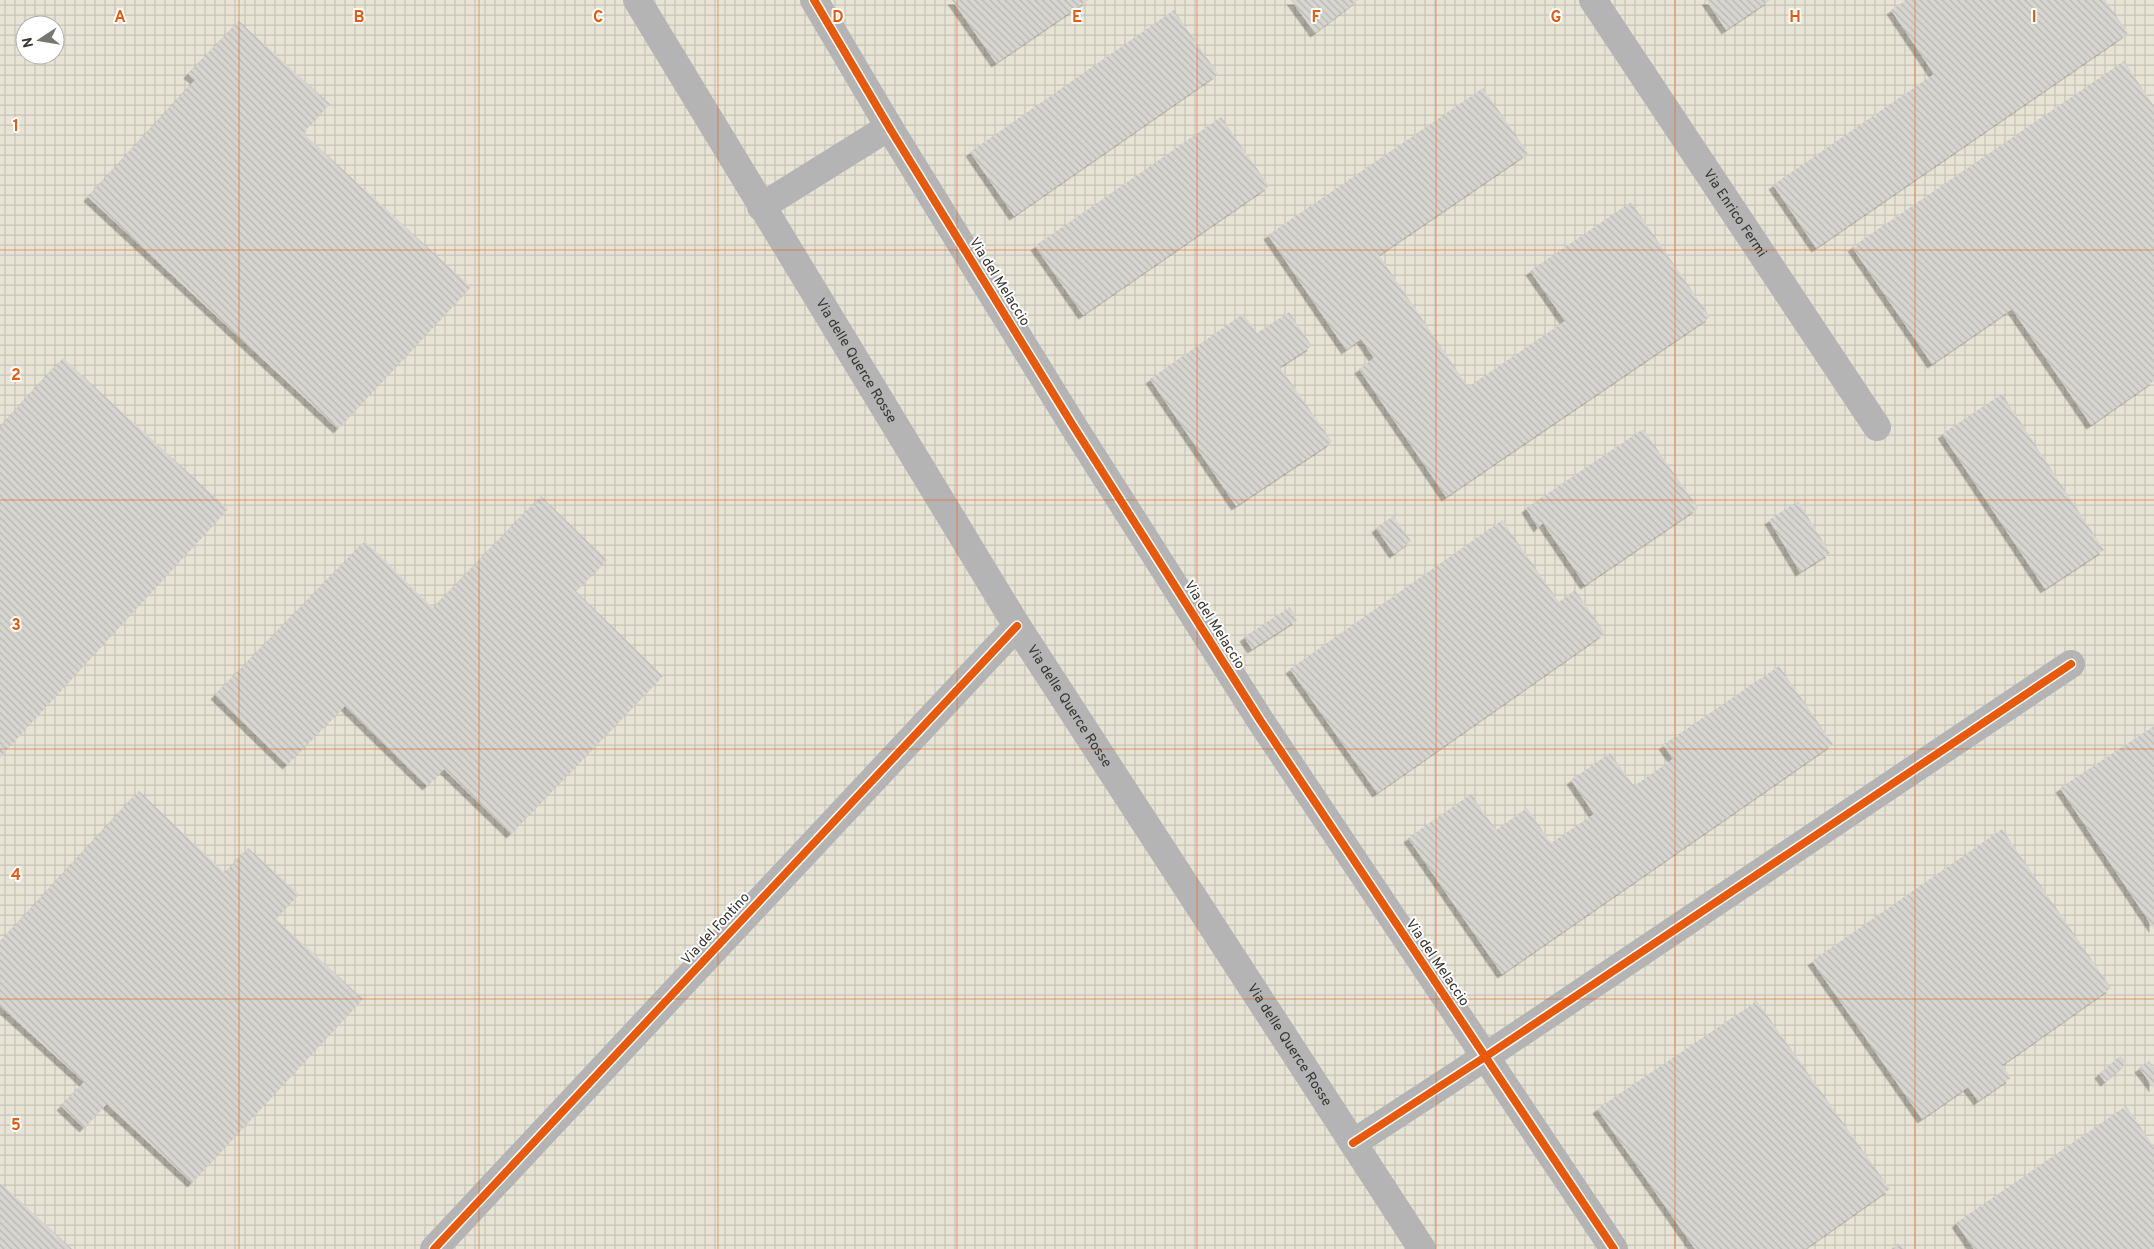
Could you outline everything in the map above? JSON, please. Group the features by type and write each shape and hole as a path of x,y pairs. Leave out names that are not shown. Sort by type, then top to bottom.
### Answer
{"street":[{"name":"Via delle Querce Rosse","path":"637,0 1017,626 1422,1249"},
{"name":"Via del Melaccio","path":"814,0 889,127 1072,424 1249,704 1614,1249"},
{"name":"Via Enrico Fermi","path":"1593,0 1877,428"},
{"path":"762,207 889,127"},
{"name":"Via del Fontino","path":"434,1249 1017,626"},
{"path":"1353,1143 1485,1057 2072,664"}],"shaded area":[{"path":"0,0 2154,0 2154,1249 0,1249"}],"building":[{"path":"952,0 1088,0 996,63"},
{"path":"1291,0 1358,0 1315,33"},
{"path":"1706,0 1770,0 1726,30"},
{"path":"1906,0 2105,0 2128,33 1816,248 1773,185 1934,74 1891,10"},
{"path":"1174,10 1218,74 1014,216 970,152"},
{"path":"239,21 330,104 303,133 471,287 338,429 88,197 195,80 188,74"},
{"path":"2124,61 2154,106 2154,381 2091,425 2012,309 1932,364 1852,247"},
{"path":"1483,88 1528,153 1379,255 1468,387 1565,321 1530,271 1631,202 1710,317 1446,497 1359,369 1374,358 1361,339 1346,350 1268,235"},
{"path":"1221,117 1269,186 1083,315 1035,246"},
{"path":"1289,312 1312,346 1280,367 1332,442 1236,506 1150,379 1243,314 1257,333"},
{"path":"63,358 228,509 0,757 0,427"},
{"path":"2002,394 2104,550 2045,589 1942,434"},
{"path":"1643,429 1698,508 1585,585 1543,523 1538,528 1526,508"},
{"path":"541,496 607,560 576,591 663,676 511,834 444,769 427,786 345,706 287,765 215,695 365,541 433,608"},
{"path":"1798,501 1830,553 1800,572 1769,520"},
{"path":"1393,516 1411,541 1394,554 1376,528"},
{"path":"1502,520 1559,602 1575,590 1605,633 1377,793 1290,669"},
{"path":"1290,607 1297,620 1252,649 1244,637"},
{"path":"1779,666 1833,744 1502,974 1408,838 1471,794 1496,830 1527,808 1551,843 1594,814 1571,780 1610,753 1634,786 1673,759 1663,745"},
{"path":"2154,726 2154,929 2060,788"},
{"path":"139,791 225,873 248,848 299,894 276,919 363,999 192,1183 107,1104 84,1128 61,1106 84,1082 0,1006 0,942"},
{"path":"2002,829 2111,988 2002,1065 2011,1078 1978,1101 1968,1087 1922,1119 1812,961"},
{"path":"1757,1001 1890,1189 1805,1249 1695,1249 1597,1109"},
{"path":"2120,1056 2127,1063 2105,1082 2099,1074"},
{"path":"2149,1061 2154,1068 2154,1088 2139,1068"},
{"path":"2126,1106 2154,1147 2154,1249 1974,1249 1956,1223"},
{"path":"0,1183 18,1199 72,1249 0,1249"},
{"path":"1899,1243 1904,1249 1891,1249"}],"cycle path":[{"path":"814,0 889,127 1072,424 1260,720 1614,1249"},
{"path":"434,1249 1017,626"},
{"path":"1353,1143 1485,1057 2071,664"}]}
